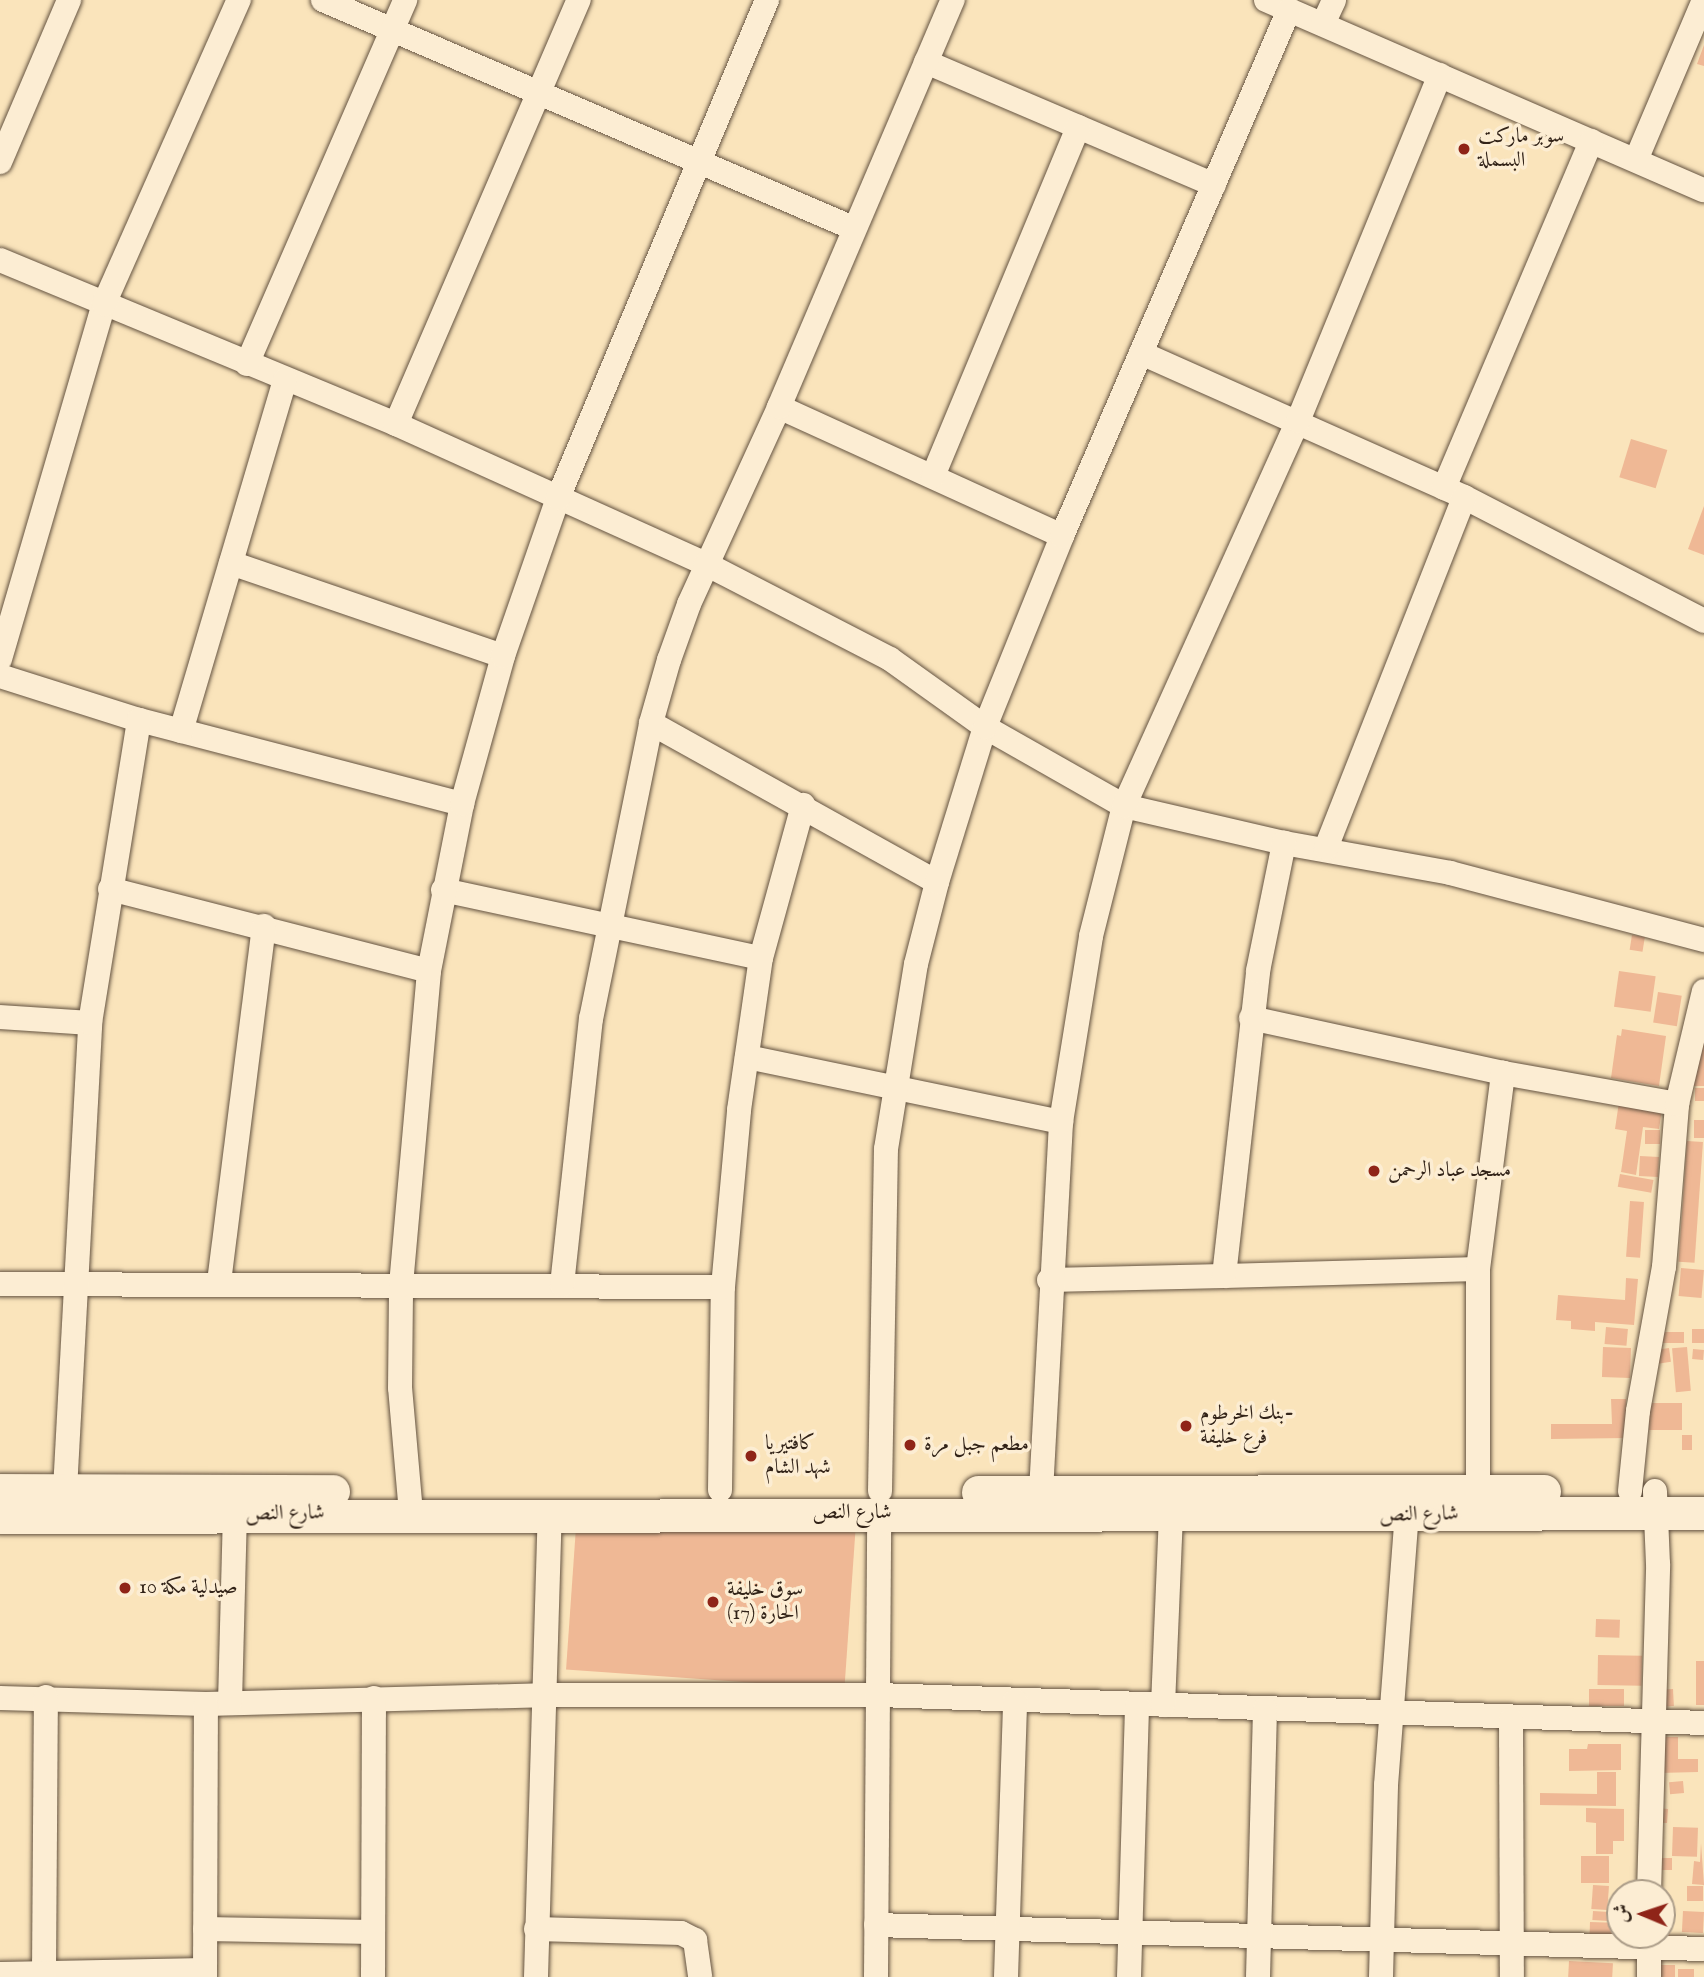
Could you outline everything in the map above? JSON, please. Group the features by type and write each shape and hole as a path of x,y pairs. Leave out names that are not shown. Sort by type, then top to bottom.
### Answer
{"main road":[{"name":"شارع النص","path":"0,1490 410,1502 550,1512 879,1502 1041,1492 1355,1504 1407,1516 1647,1499 1704,1492"},
{"name":"شارع النص","path":"0,1517 235,1514 410,1502 720,1490 879,1502 1171,1516 1355,1504 1478,1490 1647,1499 1704,1513"}],"street":[{"path":"0,163 69,0"},
{"path":"0,659 104,304 239,0"},
{"path":"323,0 853,228"},
{"path":"247,364 405,0"},
{"path":"396,424 579,0"},
{"path":"410,1502 400,1388 401,1284 429,971 462,804 503,656 558,498 767,0"},
{"path":"562,1285 580,1094 609,928 651,723 669,660 706,564 779,407 853,228 953,0"},
{"path":"1266,0 1704,190"},
{"path":"1323,24 1334,0"},
{"path":"1636,160 1704,0"},
{"path":"876,1977 881,1249 894,1089 916,964 937,882 985,727 1062,536 1289,10"},
{"path":"926,62 1214,185"},
{"path":"1041,1492 1049,1280 1060,1122 1091,936 1124,806 1298,421 1440,75"},
{"path":"933,476 1078,127"},
{"path":"1326,848 1454,492 1591,141"},
{"path":"0,260 396,424 706,564 890,659 985,727 1124,806 1284,843 1326,848 1450,873 1704,940"},
{"path":"1141,353 1454,492 1704,621"},
{"path":"181,731 285,380"},
{"path":"779,407 1062,536"},
{"path":"231,563 503,656"},
{"path":"0,676 139,720 462,804"},
{"path":"65,1490 73,1284 90,1023 139,720"},
{"path":"651,723 803,805 937,882"},
{"path":"720,1490 723,1287 747,1057 761,958 803,805"},
{"path":"1224,1276 1251,1018 1284,843"},
{"path":"110,889 264,926 429,971"},
{"path":"443,890 609,928 761,958"},
{"path":"219,1282 264,926"},
{"path":"1649,1879 1652,1721 1647,1499 1638,1411 1664,1266 1676,1104 1704,991"},
{"path":"0,1017 90,1023"},
{"path":"1251,1018 1503,1073 1676,1104"},
{"path":"747,1057 1060,1122"},
{"path":"1478,1490 1478,1269 1503,1073"},
{"path":"1049,1280 1478,1269"},
{"path":"0,1284 219,1282 723,1287"},
{"path":"536,1977 542,1695 550,1512"},
{"path":"0,1973 205,1973 205,1928 218,1704 235,1514"},
{"path":"1163,1705 1171,1516"},
{"path":"1381,1977 1391,1715 1407,1516"},
{"path":"0,1698 46,1697 218,1704 542,1695 878,1696 1511,1720 1704,1723"},
{"path":"44,1972 46,1697"},
{"path":"373,1977 374,1698"},
{"path":"1006,1977 1015,1701"},
{"path":"1129,1977 1137,1704"},
{"path":"1258,1977 1265,1709"},
{"path":"1511,1720 1512,1977"},
{"path":"876,1925 1512,1943 1606,1942"},
{"path":"205,1928 373,1932"},
{"path":"536,1929 681,1933 695,1940 700,1977"},
{"path":"1676,1945 1704,1949"},
{"path":"1649,1949 1649,1977"}],"building":[{"path":"1704,45 1704,66 1697,64"},
{"path":"1631,439 1667,450 1656,488 1619,477"},
{"path":"1704,506 1704,555 1688,549"},
{"path":"1632,935 1645,937 1642,952 1630,950"},
{"path":"1619,971 1656,976 1651,1012 1614,1007"},
{"path":"1658,992 1682,996 1677,1026 1653,1023"},
{"path":"1622,1029 1666,1036 1659,1086 1611,1078 1617,1035 1621,1036"},
{"path":"1704,1031 1704,1086 1689,1086"},
{"path":"1695,1088 1704,1088 1704,1101 1695,1101"},
{"path":"1619,1102 1662,1109 1659,1129 1643,1127 1636,1175 1621,1172 1627,1131 1615,1129"},
{"path":"1694,1120 1704,1120 1704,1138 1694,1138"},
{"path":"1645,1130 1660,1130 1660,1144 1645,1144"},
{"path":"1687,1141 1703,1142 1695,1263 1679,1262"},
{"path":"1640,1156 1659,1157 1658,1177 1639,1176"},
{"path":"1620,1174 1653,1180 1651,1193 1618,1187"},
{"path":"1630,1201 1644,1202 1640,1258 1626,1257"},
{"path":"1681,1268 1704,1270 1701,1298 1679,1296"},
{"path":"1626,1278 1638,1279 1634,1325 1595,1322 1595,1331 1571,1329 1571,1321 1556,1320 1558,1295 1625,1300"},
{"path":"1606,1327 1628,1329 1626,1346 1605,1344"},
{"path":"1692,1329 1704,1329 1704,1343 1692,1343"},
{"path":"1659,1332 1684,1332 1684,1343 1659,1343"},
{"path":"1603,1347 1631,1348 1630,1378 1602,1377"},
{"path":"1687,1347 1691,1391 1676,1392 1672,1348"},
{"path":"1669,1348 1671,1362 1658,1364 1656,1350"},
{"path":"1693,1349 1704,1350 1703,1360 1692,1359"},
{"path":"1611,1399 1626,1399 1626,1438 1551,1439 1551,1424 1612,1424"},
{"path":"1649,1403 1682,1403 1682,1430 1649,1430"},
{"path":"1682,1435 1692,1435 1692,1450 1682,1450"},
{"name":"سوق خليفة الحارة (17)","path":"577,1513 855,1532 844,1689 566,1670"},
{"path":"1596,1619 1620,1620 1619,1638 1595,1637"},
{"path":"1598,1655 1642,1656 1641,1686 1597,1685"},
{"path":"1696,1661 1704,1661 1704,1705 1696,1705"},
{"path":"1589,1689 1624,1689 1624,1706 1589,1706"},
{"path":"1673,1689 1674,1706 1661,1707 1660,1690"},
{"path":"1657,1737 1678,1737 1678,1759 1698,1759 1698,1772 1658,1773"},
{"path":"1588,1744 1621,1744 1621,1770 1569,1771 1569,1749 1587,1749"},
{"path":"1597,1772 1616,1772 1616,1806 1540,1805 1540,1793 1597,1794"},
{"path":"1683,1781 1684,1793 1670,1794 1669,1782"},
{"path":"1586,1808 1624,1809 1624,1841 1613,1841 1613,1854 1596,1854 1596,1823 1586,1822"},
{"path":"1657,1808 1668,1809 1667,1823 1657,1823"},
{"path":"1673,1827 1698,1828 1697,1857 1672,1856"},
{"path":"1701,1843 1704,1885 1692,1884 1694,1861 1700,1862"},
{"path":"1581,1856 1609,1856 1609,1879 1606,1879 1606,1883 1581,1883"},
{"path":"1658,1858 1672,1858 1672,1870 1658,1870"},
{"path":"1593,1885 1606,1886 1606,1910 1591,1909"},
{"path":"1687,1886 1703,1886 1703,1901 1687,1901"},
{"path":"1593,1911 1606,1912 1606,1921 1592,1920"},
{"path":"1683,1911 1704,1912 1703,1933 1682,1932"},
{"path":"1590,1922 1606,1923 1606,1935 1590,1934"},
{"path":"1569,1961 1613,1963 1612,1977 1568,1977"},
{"path":"1660,1965 1675,1965 1675,1977 1660,1977"},
{"path":"1678,1969 1694,1969 1694,1977 1678,1977"}],"place":[{"name":"سوبر ماركت البسملة","path":"1464,149"},
{"name":"مسجد عباد الرحمن","path":"1374,1171"},
{"name":"بنك الخرطوم- فرع خليفة","path":"1186,1426"},
{"name":"مطعم جبل مرة","path":"910,1445"},
{"name":"كافتيريا شهد الشام","path":"751,1456"},
{"name":"صيدلية مكة 10","path":"125,1588"},
{"name":"سوق خليفة الحارة (17)","path":"713,1602"}]}
